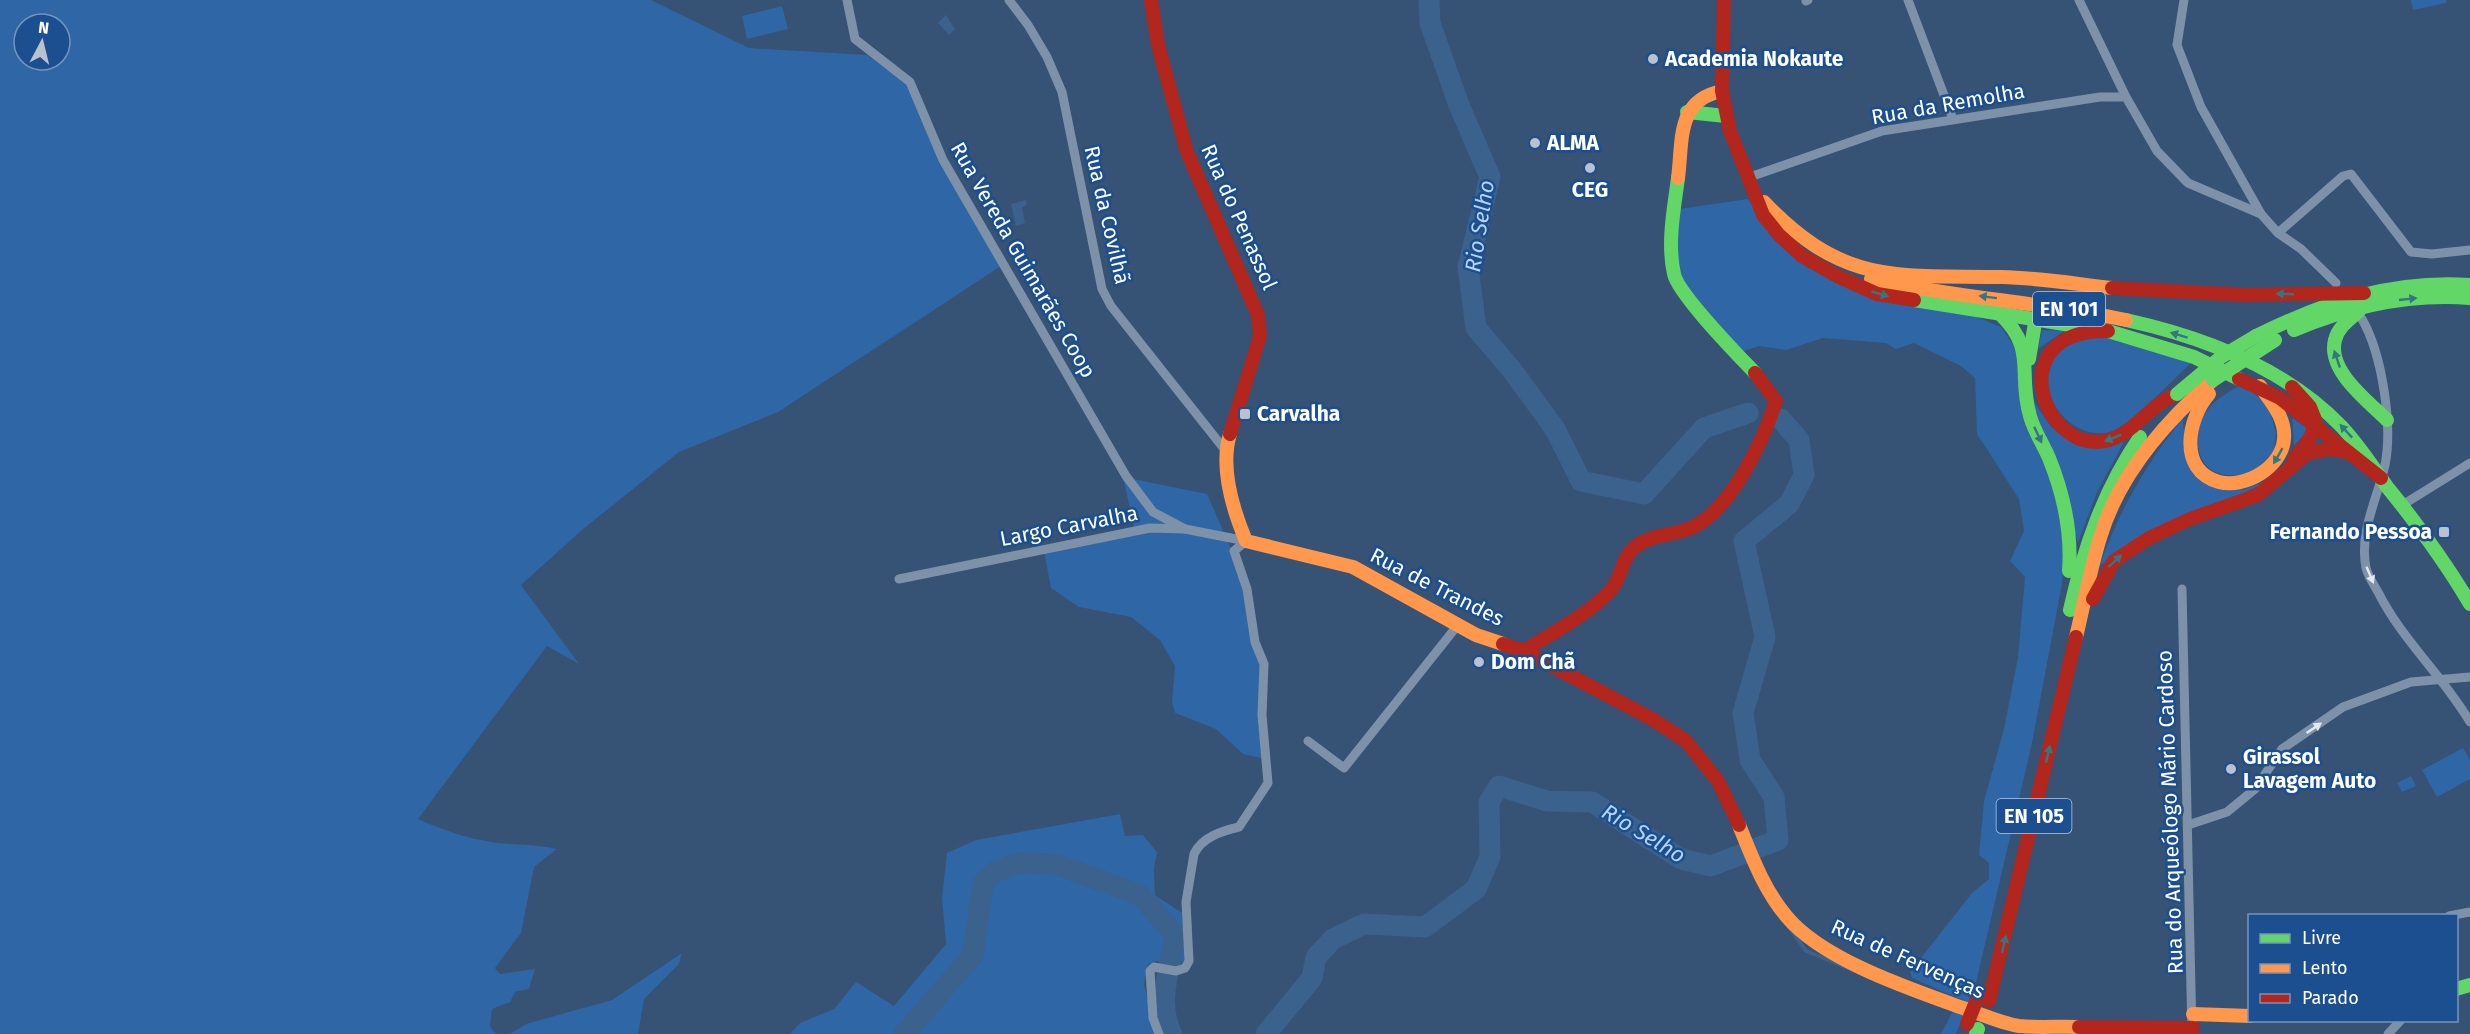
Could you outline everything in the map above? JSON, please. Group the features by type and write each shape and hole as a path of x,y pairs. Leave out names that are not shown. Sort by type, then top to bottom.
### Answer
{"main road":[{"name":"Rua do Penassol","path":"1151,0 1158,45 1187,152 1258,315 1260,336 1226,450"},
{"name":"EN 101","path":"1724,0 1722,91 1726,116 1756,202 1779,235 1802,256 1837,276 1877,294 2108,331 2194,357 2260,386 2316,425 2381,477"},
{"path":"1524,651 1571,621 1612,589 1635,547 1708,520 1728,496 1771,420 1776,401 1769,389 1698,310 1674,277 1671,254 1673,214 1687,112 1694,100 1722,91"},
{"path":"1687,112 1726,116"},
{"name":"EN 101","path":"1747,178 1795,240 1830,264 1851,273 1910,288 2077,310 2132,321 2218,347 2292,387 2335,420 2363,451 2446,562 2470,604"},
{"path":"1764,202 1795,234 1823,252 1856,268 1903,278 2022,278 2163,291 2315,295 2366,299 2470,297"},
{"path":"2108,331 2075,333 2059,342 2046,357 2040,387 2046,407 2060,424 2081,439 2092,442 2112,440 2132,428 2162,397 2182,397 2213,380 2274,340 2366,299 2414,284 2470,285"},
{"path":"2072,630 2082,555 2103,498 2126,457 2150,424 2182,397 2221,357 2256,336 2312,308 2366,299"},
{"path":"2366,299 2342,325 2334,342 2334,352 2342,372 2351,384 2387,420"},
{"path":"2027,379 2037,319 2047,311 2077,310"},
{"path":"1999,314 2017,330 2022,341 2029,415 2060,487 2070,529 2070,558 2064,605 2072,630"},
{"path":"2213,380 2210,393 2193,416 2189,441 2198,466 2221,483 2246,483 2266,472 2279,458 2285,435 2283,422 2276,405 2260,386"},
{"path":"2286,470 2307,443 2316,425 2315,411 2292,387"},
{"path":"2072,630 2108,568 2121,555 2149,538 2190,519 2258,495 2307,453 2329,448 2348,452"},
{"path":"1226,450 1235,516 1246,541"},
{"name":"Rua de Trandes","path":"1246,541 1353,567 1457,626 1491,641 1524,651"},
{"name":"EN 105","path":"1971,1030 1984,997 2072,630"},
{"name":"Rua de Fervenças","path":"1524,651 1670,729 1693,748 1711,769 1778,907 1797,929 1819,945 1848,961 1994,1019 2020,1026 2193,1031"},
{"path":"2193,1014 2248,1016"}],"street":[{"name":"Rua Vereda Guimarães Coop","path":"847,0 855,39 910,82 943,160 1126,476 1153,512 1185,529"},
{"name":"Rua da Covilhã","path":"1009,0 1028,25 1047,57 1062,92 1102,289 1111,306 1226,450"},
{"path":"1908,0 1953,119"},
{"path":"2079,0 2126,98 2157,151 2188,183 2261,214"},
{"path":"2184,0 2177,45 2201,107 2261,214 2278,233 2301,249 2336,283"},
{"name":"Rua da Remolha","path":"1747,178 1882,131 2100,97 2126,98"},
{"path":"2278,233 2343,176 2351,174 2411,252 2432,254 2470,250"},
{"path":"2362,319 2371,334 2387,420 2387,448 2366,532 2366,569 2389,614 2440,678 2470,722"},
{"path":"2404,504 2470,463"},
{"name":"Largo Carvalha","path":"899,579 1150,528 1185,529 1246,541"},
{"path":"1159,1034 1153,1018 1150,971 1154,967 1176,971 1185,968 1189,961 1186,902 1197,848 1217,832 1239,827 1268,783 1262,716 1264,664 1255,642 1247,589 1234,551 1246,541"},
{"name":"Rua do Arqueólogo Mário Cardoso","path":"2182,589 2193,1031"},
{"path":"1308,741 1344,768 1457,626"},
{"path":"2188,825 2227,812 2255,789 2282,749 2343,707 2411,682 2470,677"},
{"path":"2388,1034 2399,1022"}],"shaded area":[{"path":"0,0 651,0 749,48 867,55 906,83 1001,266 778,412 679,452 582,530 521,585 579,664 547,646 418,819 474,839 557,849 534,867 521,933 495,968 500,974 535,969 529,989 515,992 510,1002 492,1009 490,1026 496,1034 0,1034"},
{"path":"2411,0 2446,0 2446,3 2413,10"},
{"path":"782,6 788,29 747,39 742,16"},
{"path":"946,15 955,29 949,35 938,23"},
{"path":"1748,199 1773,235 1808,268 1972,315 2001,327 2019,353 2059,509 2065,544 2062,584 2032,743 1975,987 1969,1003 1912,978 1910,972 1972,893 1989,879 1989,863 1979,855 1984,801 2004,729 2018,657 2025,577 2010,561 2024,531 2019,499 1977,434 1975,378 1961,366 1914,343 1896,349 1886,343 1823,338 1786,350 1759,346 1741,352 1678,276 1675,253 1679,209"},
{"path":"1026,200 1027,205 1022,207 1025,223 1016,226 1011,204"},
{"path":"2042,330 2064,331 2038,349"},
{"path":"2099,336 2191,363 2127,422 2110,432 2096,433 2083,430 2061,414 2053,402 2048,376 2052,362 2070,341"},
{"path":"2242,384 2268,405 2276,433 2274,451 2249,476 2221,474 2205,464 2200,455 2198,436 2200,426 2212,404"},
{"path":"2033,401 2052,428 2124,442 2097,492 2078,543"},
{"path":"2183,418 2185,454 2242,490 2270,480 2100,565 2116,525 2135,488"},
{"path":"2292,418 2309,429 2294,446"},
{"path":"1123,477 1207,494 1233,553 1263,664 1265,759 1243,754 1216,729 1175,713 1172,702 1175,666 1160,640 1131,617 1079,607 1051,588 1043,546 1134,527"},
{"path":"2463,748 2470,760 2470,779 2437,797 2422,770"},
{"path":"2411,776 2416,786 2402,792 2397,783"},
{"path":"1120,814 1125,836 1143,835 1157,852 1154,869 1155,895 1182,913 1185,959 1178,966 1156,961 1148,964 1144,984 1155,1034 790,1034 800,1023 834,1009 856,982 894,1006 946,944 942,898 947,853 976,840"},
{"path":"682,953 679,964 644,999 638,1034 510,1034 526,1024 612,1000"},
{"path":"1953,1011 1964,1015 1956,1034 1941,1034"}],"waterway":[{"name":"Rio Selho","path":"1429,0 1430,23 1459,105 1490,177 1468,267 1476,328 1512,370 1555,429 1581,481 1644,494 1704,428 1748,413"},
{"name":"Rio Selho","path":"1266,1034 1312,978 1316,957 1333,939 1364,924 1425,927 1476,889 1490,857 1489,802 1499,786 1547,801 1592,802 1681,859 1711,866 1778,840 1774,797 1750,760 1743,713 1765,637 1744,541 1789,504 1804,475 1799,440 1781,419"},
{"name":"Rio Selho","path":"904,1034 973,955 983,883 995,872 1018,863 1055,864 1140,895 1176,936 1165,998 1167,1023 1172,1034"},
{"path":"1789,927 1806,951 1855,971"}],"traffic: fast":[{"path":"1687,112 1726,116"},
{"path":"1678,178 1671,238 1674,274 1697,309 1755,373"},
{"path":"2256,336 2308,313 2360,296 2413,286 2470,285"},
{"path":"2294,330 2337,314 2380,303 2424,298 2470,298"},
{"path":"1914,300 2108,331 2194,357 2239,379"},
{"path":"2029,359 2035,323 2042,313 2077,310"},
{"path":"2359,311 2339,331 2335,340 2334,352 2343,374 2360,395 2387,420"},
{"path":"1999,313 2011,326 2023,350 2025,387 2030,416 2049,458 2066,513 2069,571"},
{"path":"2126,320 2184,336 2241,358 2269,371 2319,405 2360,448 2431,544 2470,604"},
{"path":"2177,394 2221,357 2256,336"},
{"path":"2213,380 2275,340"},
{"path":"2070,610 2097,520 2116,478 2140,437"},
{"path":"2458,988 2470,985"},
{"path":"1976,1034 1978,1029"}],"traffic: slow":[{"path":"1678,178 1682,136 1689,112 1696,103 1722,91"},
{"path":"1764,202 1793,229 1820,249 1847,262 1873,270 1901,275 2002,277 2112,288"},
{"path":"1871,279 1934,291 2126,320"},
{"path":"2076,637 2096,550 2118,493 2161,432 2213,380"},
{"path":"2209,394 2196,416 2192,429 2190,442 2192,455 2197,467 2206,476 2219,482 2240,482 2260,474 2269,467 2277,459 2282,449 2283,424 2273,404 2260,386"},
{"path":"1230,434 1226,460 1229,488 1246,541 1353,567 1476,635 1503,644"},
{"path":"1739,825 1759,873 1779,907 1803,932 1822,947 1869,972 1998,1021 2019,1026 2079,1027"},
{"path":"2193,1014 2248,1016"}],"traffic: jam":[{"path":"1151,0 1158,45 1187,152 1258,315 1260,336 1230,434"},
{"path":"1724,0 1722,91 1730,131 1763,215 1779,235 1802,256 1837,276 1877,294 1914,300"},
{"path":"2112,288 2246,295 2364,293"},
{"path":"2108,331 2075,336 2053,349 2043,368 2042,389 2049,411 2063,428 2082,439 2104,441 2115,438 2133,427 2158,405 2177,394"},
{"path":"1503,644 1524,651 1569,623 1610,591 1627,557 1635,547 1649,539 1695,526 1709,517 1722,504 1755,452 1776,401 1755,373"},
{"path":"2239,379 2280,398 2381,478"},
{"path":"2292,387 2310,407 2316,422 2310,438 2294,459"},
{"path":"2093,599 2114,561 2149,538 2190,519 2258,495 2308,453 2329,449 2348,452"},
{"path":"1989,1001 2076,637"},
{"path":"1524,651 1652,719 1686,741 1718,781 1739,825"},
{"path":"1967,1024 1979,994"},
{"path":"2079,1027 2193,1028"}],"place":[{"name":"Academia Nokaute","path":"1653,59"},
{"name":"ALMA","path":"1535,143"},
{"name":"CEG","path":"1590,168"},
{"name":"Carvalha","path":"1245,414"},
{"name":"Fernando Pessoa","path":"2444,532"},
{"name":"Dom Chã","path":"1479,662"},
{"name":"Girassol Lavagem Auto","path":"2231,769"}]}
